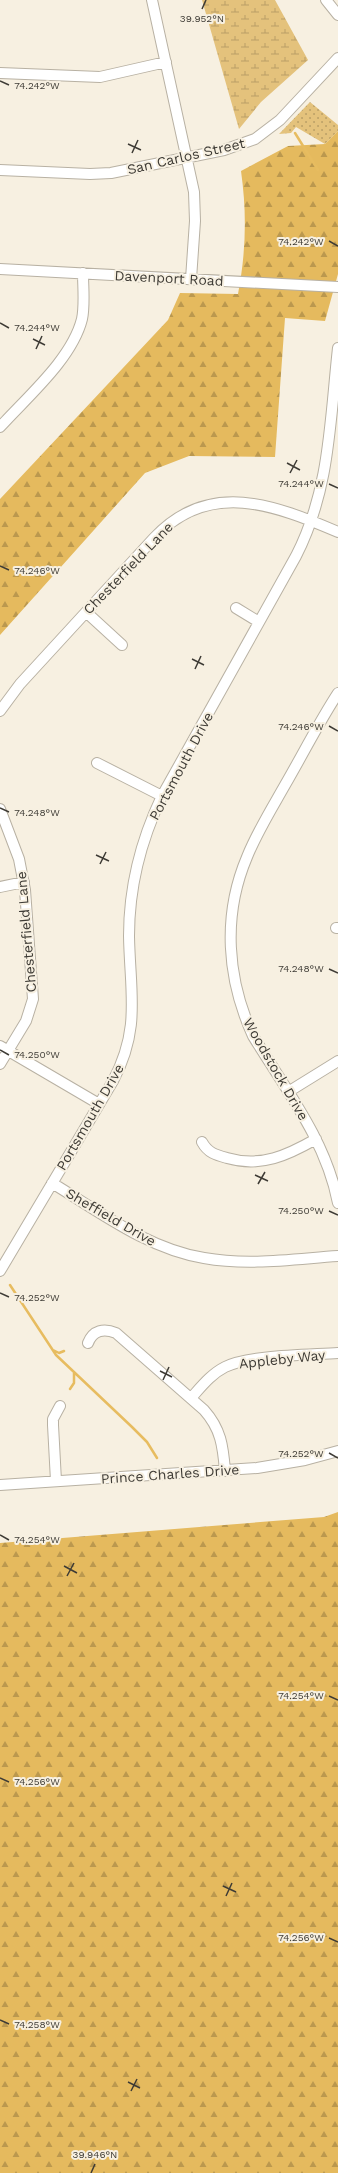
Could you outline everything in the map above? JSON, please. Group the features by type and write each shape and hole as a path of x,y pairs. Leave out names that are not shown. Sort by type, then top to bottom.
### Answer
{"street":[{"path":"152,0 187,158 195,203 191,279"},
{"path":"326,0 338,15"},
{"name":"San Carlos Street","path":"0,170 106,174 187,158 245,144 266,132 280,120 338,58"},
{"path":"0,73 100,77 166,62"},
{"name":"Davenport Road","path":"0,269 338,287"},
{"path":"0,427 66,355 77,334 82,317 83,273"},
{"name":"Portsmouth Drive","path":"0,1270 121,1067 131,1035 132,1004 129,936 133,888 140,852 153,815 162,796 296,556 312,522 325,473 335,405 338,348"},
{"name":"Chesterfield Lane","path":"0,711 15,689 160,531 178,517 193,510 228,502 250,502 285,511 338,532"},
{"path":"236,608 259,622"},
{"path":"86,612 122,645"},
{"name":"Woodstock Drive","path":"338,693 253,842 241,871 233,906 230,947 238,996 254,1036 316,1139 329,1168 338,1203"},
{"path":"97,763 162,796"},
{"name":"Chesterfield Lane","path":"0,809 17,854 24,882 32,1004 26,1020 4,1049 0,1064"},
{"path":"0,887 24,882"},
{"path":"4,1049 99,1104"},
{"path":"288,1092 338,1061"},
{"path":"202,1142 206,1149 216,1155 240,1161 260,1162 288,1154 316,1139"},
{"name":"Sheffield Drive","path":"52,1183 142,1237 165,1247 191,1255 216,1260 255,1262 338,1256"},
{"path":"88,1343 97,1332 110,1331 116,1333 190,1398 209,1416 218,1430 223,1446 224,1471"},
{"name":"Appleby Way","path":"190,1398 217,1372 236,1363 338,1353"},
{"path":"56,1481 53,1419 60,1406"},
{"name":"Prince Charles Drive","path":"0,1485 224,1471 290,1463 338,1451"}],"green space":[{"path":"202,0 275,0 308,60 261,102 239,129"},
{"path":"310,102 338,125 338,131 325,144 296,127 291,133 279,134"},
{"path":"338,131 338,274 325,321 285,318 275,457 189,456 145,473 0,635 0,499 168,320 180,293 238,294 243,263 245,232 241,171 288,146 325,144"},
{"path":"338,1512 338,2173 0,2173 0,1543 324,1517"}],"waterway":[{"path":"295,133 318,170"},
{"path":"10,1285 56,1355 147,1442 157,1458"},
{"path":"53,1350 59,1353 64,1351"},
{"path":"70,1389 74,1383 74,1373"}]}
